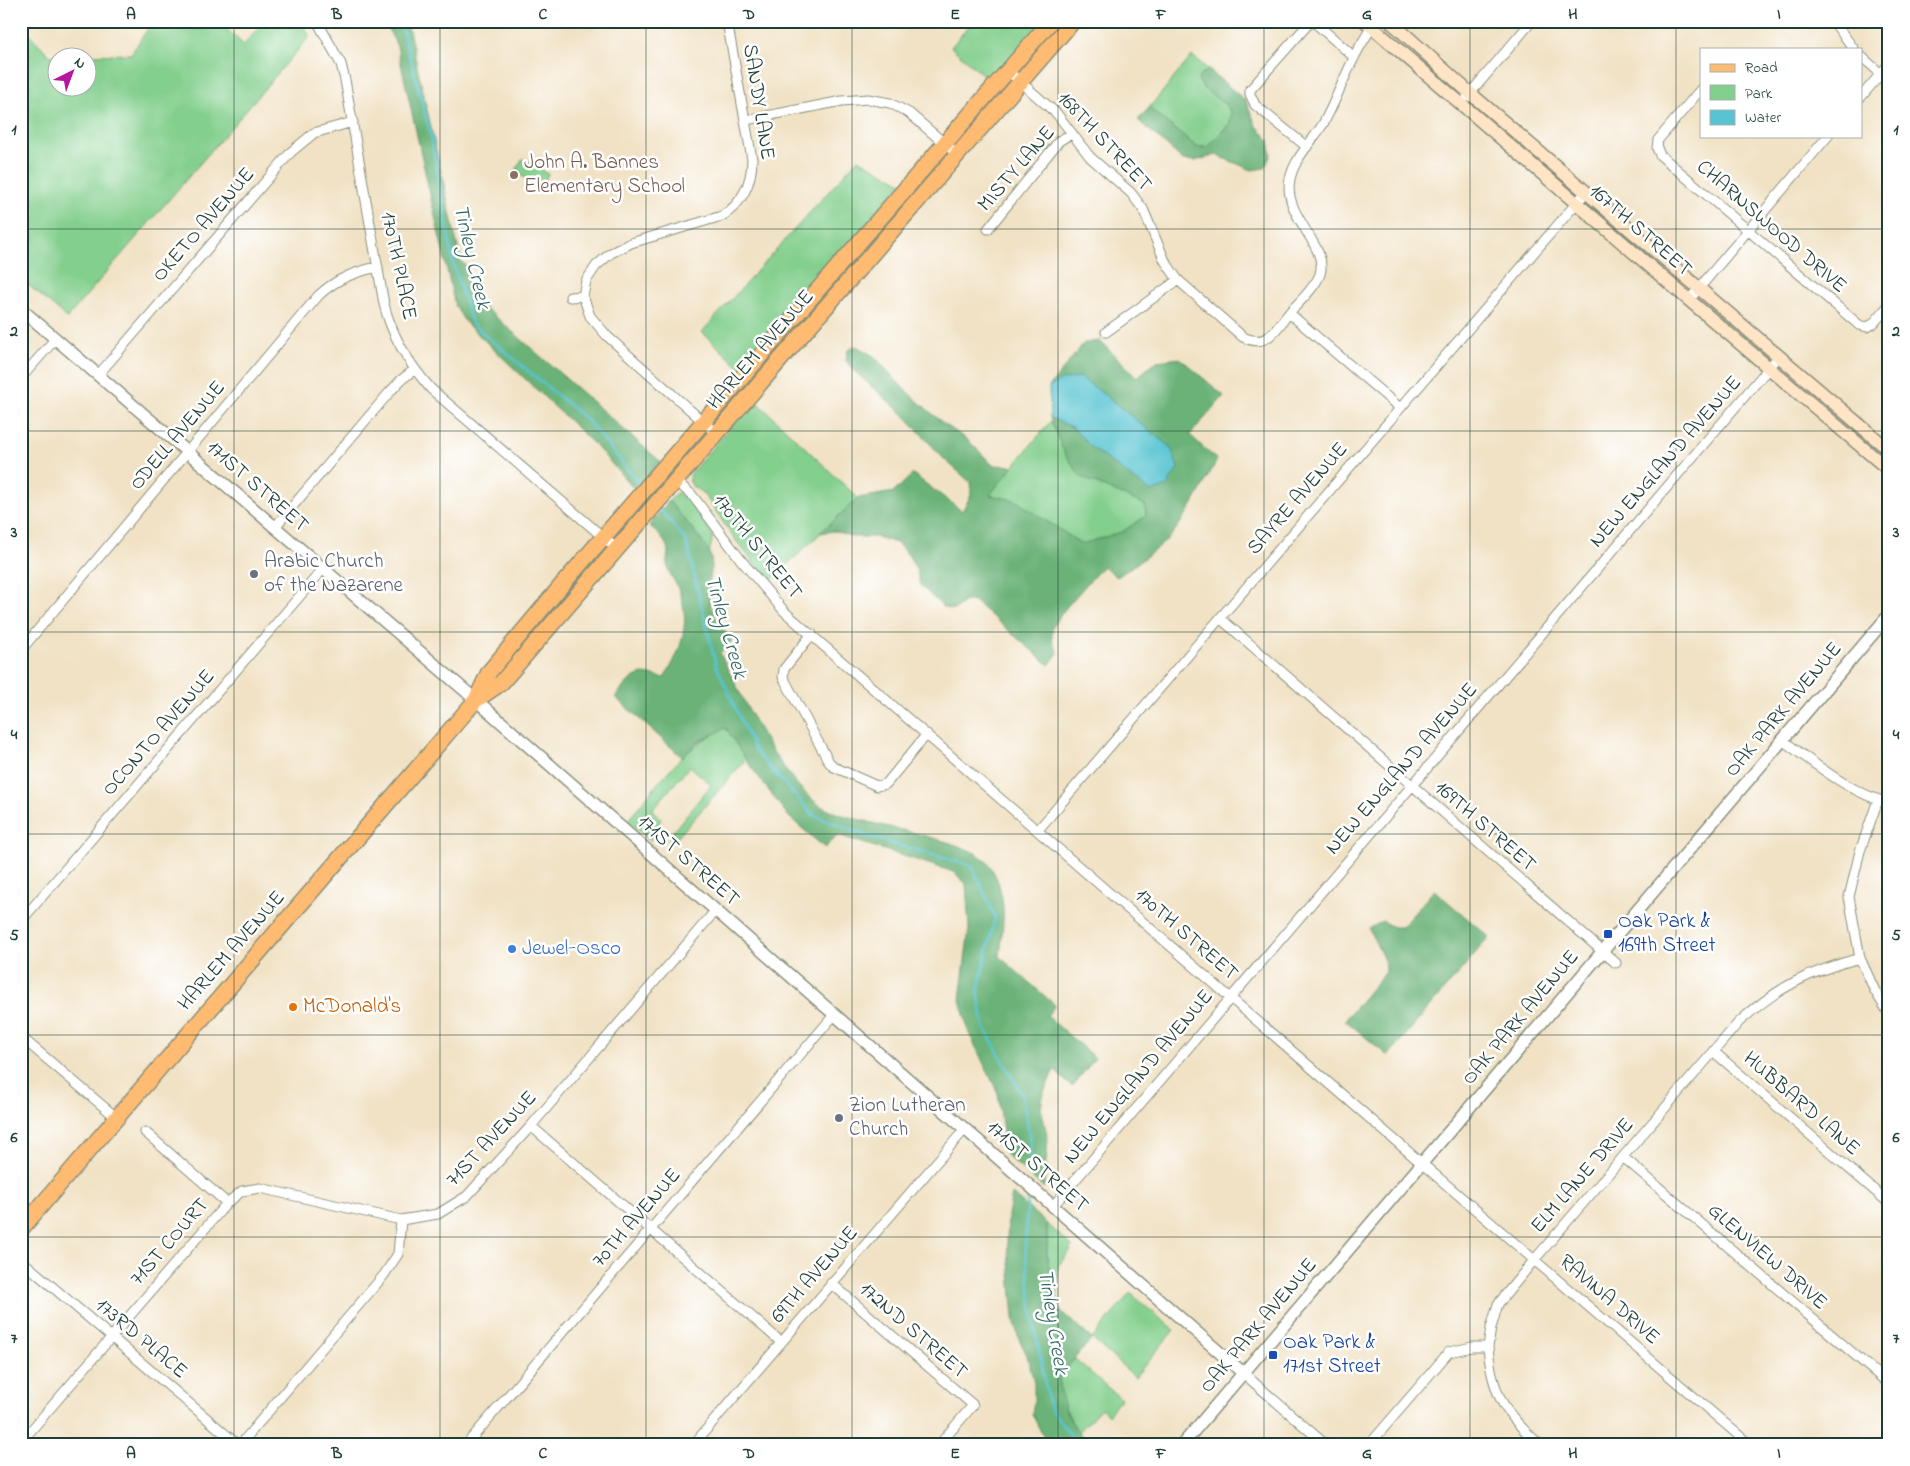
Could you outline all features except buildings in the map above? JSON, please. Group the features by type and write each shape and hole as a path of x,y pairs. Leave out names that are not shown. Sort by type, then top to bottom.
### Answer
{"main road":[{"name":"HARLEM AVENUE","path":"24,1220 117,1118 476,700 489,672 703,421 1051,21"},
{"name":"HARLEM AVENUE","path":"476,700 502,683 1073,21"},
{"name":"167TH STREET","path":"1390,21 1471,94 1889,450"},
{"name":"167TH STREET","path":"1371,23 1461,104 1889,470"}],"street":[{"name":"170TH PLACE","path":"317,21 341,64 387,317 397,342 414,370 431,389 617,549"},
{"name":"SANDY LANE","path":"583,296 586,281 596,266 611,254 631,243 722,216 734,209 750,181 752,169 746,120 727,21"},
{"path":"1307,147 1255,105 1250,90 1312,21 1354,58"},
{"path":"1461,104 1532,21"},
{"path":"1833,21 1853,48"},
{"name":"168TH STREET","path":"1008,72 1057,114 1090,156 1131,193 1143,209 1165,261 1178,280 1243,337 1250,341 1260,342 1265,340 1316,281 1322,264 1319,255 1294,212 1289,197 1292,170 1324,122 1371,23"},
{"path":"1862,57 1889,81"},
{"path":"1862,96 1889,64"},
{"name":"CHARNSWOOD DRIVE","path":"1700,90 1658,140 1657,148 1660,155 1859,325 1866,327 1873,324 1889,306"},
{"path":"746,120 842,101 868,99 890,104 909,113 958,155"},
{"name":"OKETO AVENUE","path":"98,375 291,152 314,133 353,122"},
{"name":"MISTY LANE","path":"988,229 1059,141 1072,133"},
{"path":"1689,300 1826,138"},
{"name":"SAYRE AVENUE","path":"1038,830 1586,192"},
{"name":"ODELL AVENUE","path":"21,650 318,296 334,282 345,276 378,267"},
{"path":"1106,332 1178,280"},
{"path":"570,297 583,296 590,316 607,336 717,434"},
{"name":"171ST STREET","path":"21,309 476,700 1326,1445"},
{"path":"1289,313 1400,408"},
{"path":"21,378 56,338"},
{"name":"NEW ENGLAND AVENUE","path":"1053,1206 1779,356"},
{"path":"275,527 388,394 414,370"},
{"name":"170TH STREET","path":"676,481 703,508 719,533 784,610 1422,1163"},
{"name":"OCONTO AVENUE","path":"21,921 324,568"},
{"name":"OAK PARK AVENUE","path":"1182,1445 1889,615"},
{"name":"169TH STREET","path":"1220,618 1616,963"},
{"path":"812,634 784,669 783,677 828,762 834,767 877,786 886,784 926,734"},
{"path":"1782,740 1844,785 1878,800 1889,802"},
{"path":"1878,800 1860,851 1849,896 1860,958 1889,1014"},
{"name":"71ST AVENUE","path":"401,1220 438,1214 467,1196 531,1126 716,910"},
{"name":"ELM LANE DRIVE","path":"1540,1445 1512,1418 1493,1384 1488,1347 1490,1328 1498,1304 1728,1033 1746,1016 1789,985 1826,968 1860,958"},
{"name":"70TH AVENUE","path":"466,1445 835,1014"},
{"path":"21,1037 117,1118"},
{"name":"HUBBARD LANE","path":"1713,1051 1889,1203"},
{"path":"531,1126 781,1342"},
{"name":"69TH AVENUE","path":"693,1445 965,1129"},
{"path":"145,1132 227,1203"},
{"name":"GLENVIEW DRIVE","path":"1623,1156 1889,1384"},
{"name":"RAVINA DRIVE","path":"1422,1163 1750,1445"},
{"name":"71ST COURT","path":"21,1442 227,1203 242,1191 260,1188 401,1220"},
{"path":"239,1445 384,1275 398,1254 401,1220"},
{"name":"173RD PLACE","path":"21,1260 239,1445"},
{"name":"172ND STREET","path":"831,1284 973,1405 939,1445"},
{"path":"1369,1445 1449,1352 1472,1347 1488,1347"}],"green space":[{"path":"153,21 218,21 244,45 264,21 300,21 310,36 67,318 21,279 21,25 48,54 48,98 98,98 98,55 131,54"},
{"path":"384,21 407,21 461,261 467,267 469,284 481,304 661,462 635,490 595,445 465,322 455,306 397,46"},
{"path":"973,21 1043,21 991,82 951,47"},
{"path":"1192,56 1209,70 1200,75 1231,113 1230,123 1208,147 1197,147 1149,108"},
{"path":"1209,70 1246,101 1256,125 1269,140 1271,154 1265,168 1252,170 1216,155 1195,161 1183,160 1138,120 1149,108 1197,147 1208,147 1230,123 1231,113 1226,105 1204,89 1198,80 1200,75"},
{"path":"522,159 539,165 548,174 542,188 515,172"},
{"path":"858,159 902,183 740,368 702,332"},
{"path":"1100,341 1137,377 1157,361 1180,358 1224,396 1190,435 1217,460 1192,506 1163,544 1117,577 1103,566 1068,606 1053,627 1052,638 1058,653 1049,665 974,601 965,601 954,610 943,607 920,585 916,569 909,556 897,543 876,537 853,537 835,531 820,533 858,498 894,492 913,474 962,511 971,495 970,482 943,458 903,414 853,370 846,360 848,350 856,346 874,356 905,390 943,423 969,441 993,465 1013,466 990,495 1015,500 1082,544 1122,532 1146,516 1145,505 1081,477 1065,454 1050,418 1072,427 1092,448 1151,492 1171,448 1080,377 1062,380 1049,387 1084,343"},
{"path":"754,399 858,498 769,582 733,537 704,494 693,487 689,480 691,473"},
{"path":"1051,421 1065,454 1122,494 1145,505 1146,516 1122,532 1082,545 1049,524 989,495"},
{"path":"676,493 685,494 696,507 713,536 709,554 669,501"},
{"path":"669,501 709,552 712,568 709,585 710,601 714,615 732,641 720,653 762,735 803,791 823,808 962,847 984,859 994,872 1003,905 1000,957 1055,1005 1047,1016 1095,1058 1072,1087 1054,1070 1044,1092 1041,1108 1048,1139 1044,1188 1006,1155 998,1093 969,1033 960,1000 969,928 966,884 954,872 837,835 825,848 789,817 748,763 726,728 698,742 682,757 615,697 627,683 639,675 645,674 664,678 680,645 684,622 682,598 667,566 668,549 649,525"},
{"path":"726,728 746,759 671,845 668,840 674,830 711,785 690,766 652,810 661,818 655,835 650,841 628,820 660,780 684,756 697,745"},
{"path":"1434,890 1489,937 1388,1056 1345,1020 1385,972 1384,960 1369,929 1382,921 1393,927 1402,927"},
{"path":"1012,1194 1047,1224 1047,1254 1055,1306 1092,1339 1059,1376 1067,1414 1089,1445 1050,1445 1044,1438 1032,1414 1034,1382 1027,1355 1018,1337 1014,1318 1007,1240 1008,1215"},
{"path":"1047,1224 1072,1246 1058,1266 1057,1308 1055,1306 1047,1254"},
{"path":"1130,1293 1174,1330 1135,1377 1092,1339"},
{"path":"1075,1359 1121,1399 1108,1415 1101,1408 1078,1433 1061,1400 1059,1376"}],"water":[{"path":"1080,377 1171,448 1178,468 1167,486 1151,492 1092,448 1072,427 1050,418 1049,387 1062,380"}],"waterway":[{"name":"Tinley Creek","path":"400,21 431,135 453,263 472,324 587,420 641,486"},
{"name":"Tinley Creek","path":"658,507 686,541 716,665 755,751 813,815 864,835 972,866 995,917 978,991 984,1027 1022,1095 1031,1145 1029,1176"},
{"name":"Tinley Creek","path":"1028,1195 1025,1246 1034,1324 1050,1408 1078,1445"}],"place":[{"name":"John A. Bannes Elementary School","path":"514,175"},
{"name":"Arabic Church of the Nazarene","path":"254,574"},
{"name":"Oak Park & 169th Street","path":"1608,934"},
{"name":"Jewel-Osco","path":"512,949"},
{"name":"McDonald's","path":"293,1007"},
{"name":"Zion Lutheran Church","path":"839,1118"},
{"name":"Oak Park & 171st Street","path":"1273,1355"}]}
